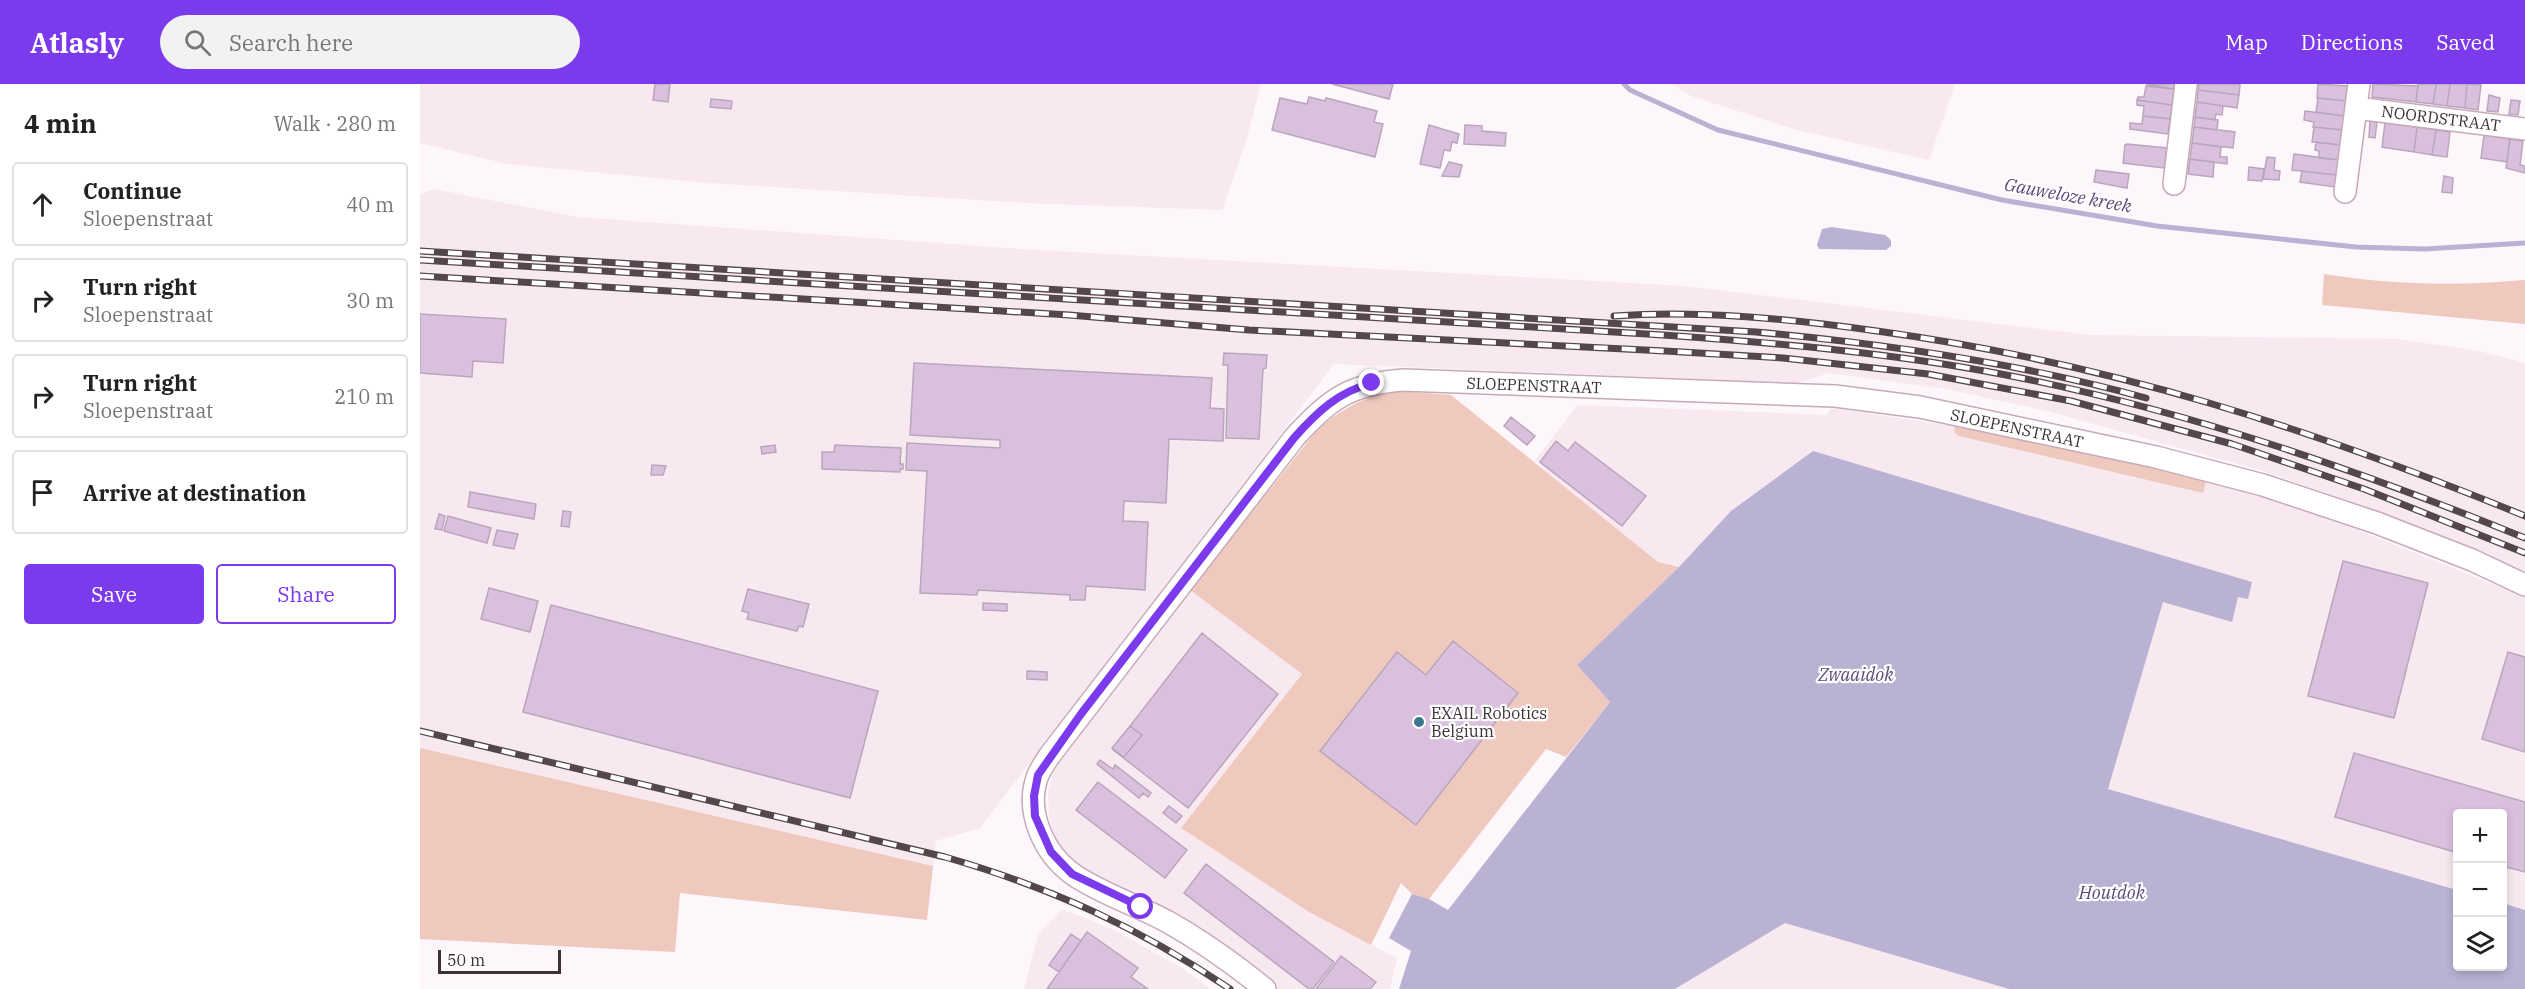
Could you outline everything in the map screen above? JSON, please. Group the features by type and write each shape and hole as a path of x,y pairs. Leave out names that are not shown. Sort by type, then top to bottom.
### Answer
{"street":[{"path":"2174,184 2186,84"},
{"path":"2345,192 2359,84"},
{"name":"NOORDSTRAAT","path":"2356,108 2525,129"},
{"name":"SLOEPENSTRAAT","path":"1265,989 1235,965 1178,928 1072,874 1051,852 1040,833 1035,816 1034,796 1038,775 1050,755 1294,438 1316,414 1353,388 1376,382 1403,380 1835,396 1920,407 2156,457 2263,485 2377,523 2472,560 2525,585"}],"shaded area":[{"path":"420,84 1261,84 1246,141 1222,210 1024,203 709,183 507,164 420,143"},
{"path":"1672,84 1955,84 1929,160 1797,130 1691,96"},
{"path":"434,189 577,217 1021,249 1684,286 2091,335 2397,339 2479,351 2525,363 2525,571 2375,510 2263,471 2043,410 1945,389 1829,373 1797,383 1334,364 980,828 936,841 933,866 420,748 420,194"},
{"path":"2324,274 2424,283 2525,280 2525,324 2322,305"},
{"path":"1398,391 1451,395 1658,562 1679,567 1577,665 1610,702 1566,757 1546,749 1429,899 1412,894 1401,883 1371,945 1309,912 1181,828 1302,674 1190,590 1317,430 1354,404 1374,396"},
{"path":"1578,405 1827,415 1831,408 1954,426 2153,467 2252,493 2355,529 2525,597 2525,910 2507,904 2507,809 2453,809 2453,889 2108,789 2163,602 2209,571 1731,511 1679,567 1658,562 1549,474 1535,460"},
{"path":"1954,426 2153,467 2206,481 2203,493 1959,436 1955,433"},
{"path":"1190,590 1302,674 1181,828 1309,912 1397,958 1390,989 1275,989 1088,875 1069,860 1055,839 1049,817 1048,791 1055,767"},
{"path":"420,748 933,866 927,920 680,893 675,952 420,939"},
{"path":"1062,909 1114,930 1182,968 1211,989 1024,989 1038,935"},
{"path":"1785,923 2009,989 1675,989"}],"water":[{"path":"1832,227 1885,235 1891,240 1891,246 1886,250 1819,249 1817,245 1822,229"},
{"name":"Zwaaidok","path":"1813,451 2252,582 2248,599 2238,597 2232,622 2163,602 2108,789 2453,889 2453,971 2507,971 2507,904 2525,910 2525,989 2009,989 1785,923 1675,989 1399,989 1411,951 1389,938 1412,894 1429,899 1448,910 1610,702 1577,665 1679,567 1731,511"}],"building":[{"path":"655,84 670,84 668,102 653,100"},
{"path":"1332,84 1393,84 1389,99"},
{"path":"2146,84 2174,84 2174,89"},
{"path":"2199,84 2240,84 2239,95 2198,90"},
{"path":"2318,84 2348,86 2346,101 2317,98"},
{"path":"2373,84 2418,86 2416,102 2372,97"},
{"path":"2418,84 2436,84 2433,104 2416,102"},
{"path":"2436,84 2450,84 2447,106 2433,104"},
{"path":"2450,84 2467,84 2465,108 2447,106"},
{"path":"2467,84 2481,85 2478,110 2465,108"},
{"path":"2146,86 2174,89 2172,105 2137,100 2138,97 2144,97"},
{"path":"2198,90 2239,95 2237,108 2197,102"},
{"path":"2489,95 2500,98 2498,112 2487,111"},
{"path":"1309,97 1325,101 1326,98 1377,111 1374,122 1383,124 1375,157 1272,130 1280,98 1307,104"},
{"path":"2318,98 2346,101 2344,116 2316,112"},
{"path":"711,99 732,101 731,109 710,107"},
{"path":"2137,100 2172,105 2170,119 2143,116 2144,106 2137,105"},
{"path":"2511,100 2520,101 2518,115 2509,114"},
{"path":"2197,102 2223,106 2222,115 2216,114 2215,120 2195,117"},
{"path":"2305,111 2344,116 2342,130 2313,127 2314,122 2304,120"},
{"path":"2143,116 2170,119 2168,134 2130,129 2130,123 2142,124"},
{"path":"2195,117 2218,120 2217,130 2194,127"},
{"path":"2370,121 2377,122 2375,138 2369,137"},
{"path":"2385,123 2417,127 2414,152 2382,147"},
{"path":"1429,125 1459,134 1457,143 1452,142 1450,151 1444,150 1440,168 1420,164"},
{"path":"1465,125 1482,126 1482,131 1506,133 1505,146 1464,144"},
{"path":"2194,127 2235,132 2233,148 2192,143"},
{"path":"2314,127 2342,130 2340,145 2312,142"},
{"path":"2417,127 2436,130 2432,155 2414,152"},
{"path":"2436,130 2450,132 2447,157 2432,155"},
{"path":"2484,135 2510,139 2507,162 2481,158"},
{"path":"2510,139 2523,141 2520,165 2525,166 2525,173 2506,168"},
{"path":"2316,142 2340,145 2339,160 2319,158 2319,151 2315,150"},
{"path":"2192,143 2221,147 2220,157 2227,157 2227,164 2190,159"},
{"path":"2127,144 2167,148 2164,168 2123,163"},
{"path":"2294,154 2339,160 2336,175 2292,170"},
{"path":"2267,157 2275,158 2274,170 2280,171 2279,180 2263,179"},
{"path":"2190,159 2214,162 2213,177 2188,174"},
{"path":"1449,162 1462,165 1459,177 1442,176"},
{"path":"2249,167 2264,169 2262,181 2248,180"},
{"path":"2096,170 2129,174 2127,188 2094,182"},
{"path":"2302,171 2336,175 2335,187 2300,182"},
{"path":"2444,176 2453,178 2452,193 2442,192"},
{"path":"420,314 506,319 503,363 473,361 472,377 420,373"},
{"path":"1224,353 1267,355 1266,368 1263,369 1259,439 1226,438 1228,365 1223,365"},
{"path":"914,363 1212,378 1210,408 1224,409 1223,441 1169,439 1166,503 1124,501 1123,521 1148,522 1145,590 1086,586 1085,600 1070,600 1070,595 978,590 977,595 920,593 927,471 906,470 907,443 1000,448 1000,440 910,435"},
{"path":"1511,417 1535,436 1527,445 1504,426"},
{"path":"1556,441 1568,451 1575,442 1646,496 1622,526 1540,462"},
{"path":"775,445 776,452 762,454 761,447"},
{"path":"835,445 901,448 900,464 903,464 903,469 900,469 900,472 822,469 822,452 834,452"},
{"path":"652,465 666,466 663,475 651,475"},
{"path":"470,492 536,504 534,519 468,507"},
{"path":"563,511 571,512 569,527 561,526"},
{"path":"439,514 445,516 442,530 435,529"},
{"path":"448,516 491,528 487,543 444,531"},
{"path":"497,530 518,534 514,549 493,545"},
{"path":"2343,561 2428,583 2394,718 2308,696"},
{"path":"489,588 538,601 530,632 481,619"},
{"path":"748,589 809,604 803,627 799,626 797,631 747,619 749,613 742,611"},
{"path":"983,603 1007,604 1007,611 983,610"},
{"path":"551,605 878,691 850,798 523,712"},
{"path":"1202,633 1278,694 1188,808 1112,749 1124,757 1142,735 1130,726"},
{"name":"EXAIL Robotics Belgium","path":"1453,641 1518,693 1416,825 1320,751 1397,652 1426,675"},
{"path":"2508,652 2525,657 2525,752 2482,739"},
{"path":"1027,671 1047,672 1047,680 1027,679"},
{"path":"1130,726 1142,735 1124,757 1112,748"},
{"path":"2354,753 2525,802 2525,872 2507,867 2507,809 2453,809 2453,852 2335,817"},
{"path":"1100,760 1113,769 1115,765 1151,793 1148,797 1143,793 1139,798 1097,764"},
{"path":"1098,782 1187,850 1165,878 1076,810"},
{"path":"1169,806 1182,816 1176,823 1163,813"},
{"path":"1206,864 1334,962 1313,989 1309,989 1184,893"},
{"path":"1087,932 1138,968 1131,977 1148,989 1047,989"},
{"path":"1071,934 1081,941 1059,972 1049,965"},
{"path":"1341,956 1376,982 1370,989 1316,989"}],"waterway":[{"name":"Gauweloze kreek","path":"1624,84 1630,90 1718,130 2002,200 2157,226 2356,247 2425,249 2525,243"}],"railway":[{"path":"420,251 1756,332 1854,342 1952,356 2050,375 2146,398"},
{"path":"420,260 1663,335 1792,345 1878,355 1963,367 2073,389 2204,424 2334,465 2525,538"},
{"path":"420,276 1069,315 1249,330 1783,358 1928,374 2071,401 2232,444 2364,489 2525,553"},
{"path":"1614,316 1713,315 1812,323 1877,331 2046,361 2127,380 2287,427 2366,454 2525,516"},
{"path":"420,731 945,857 984,869 1058,896 1128,928 1230,989"}],"place":[{"name":"EXAIL Robotics Belgium","path":"1419,722"}],"route":[{"path":"1141,907 1072,874 1051,852 1040,833 1035,816 1034,796 1038,775 1081,714 1294,438 1332,400 1353,388 1372,383"}],"water label":[{"name":"Houtdok","path":"2112,892"}]}
